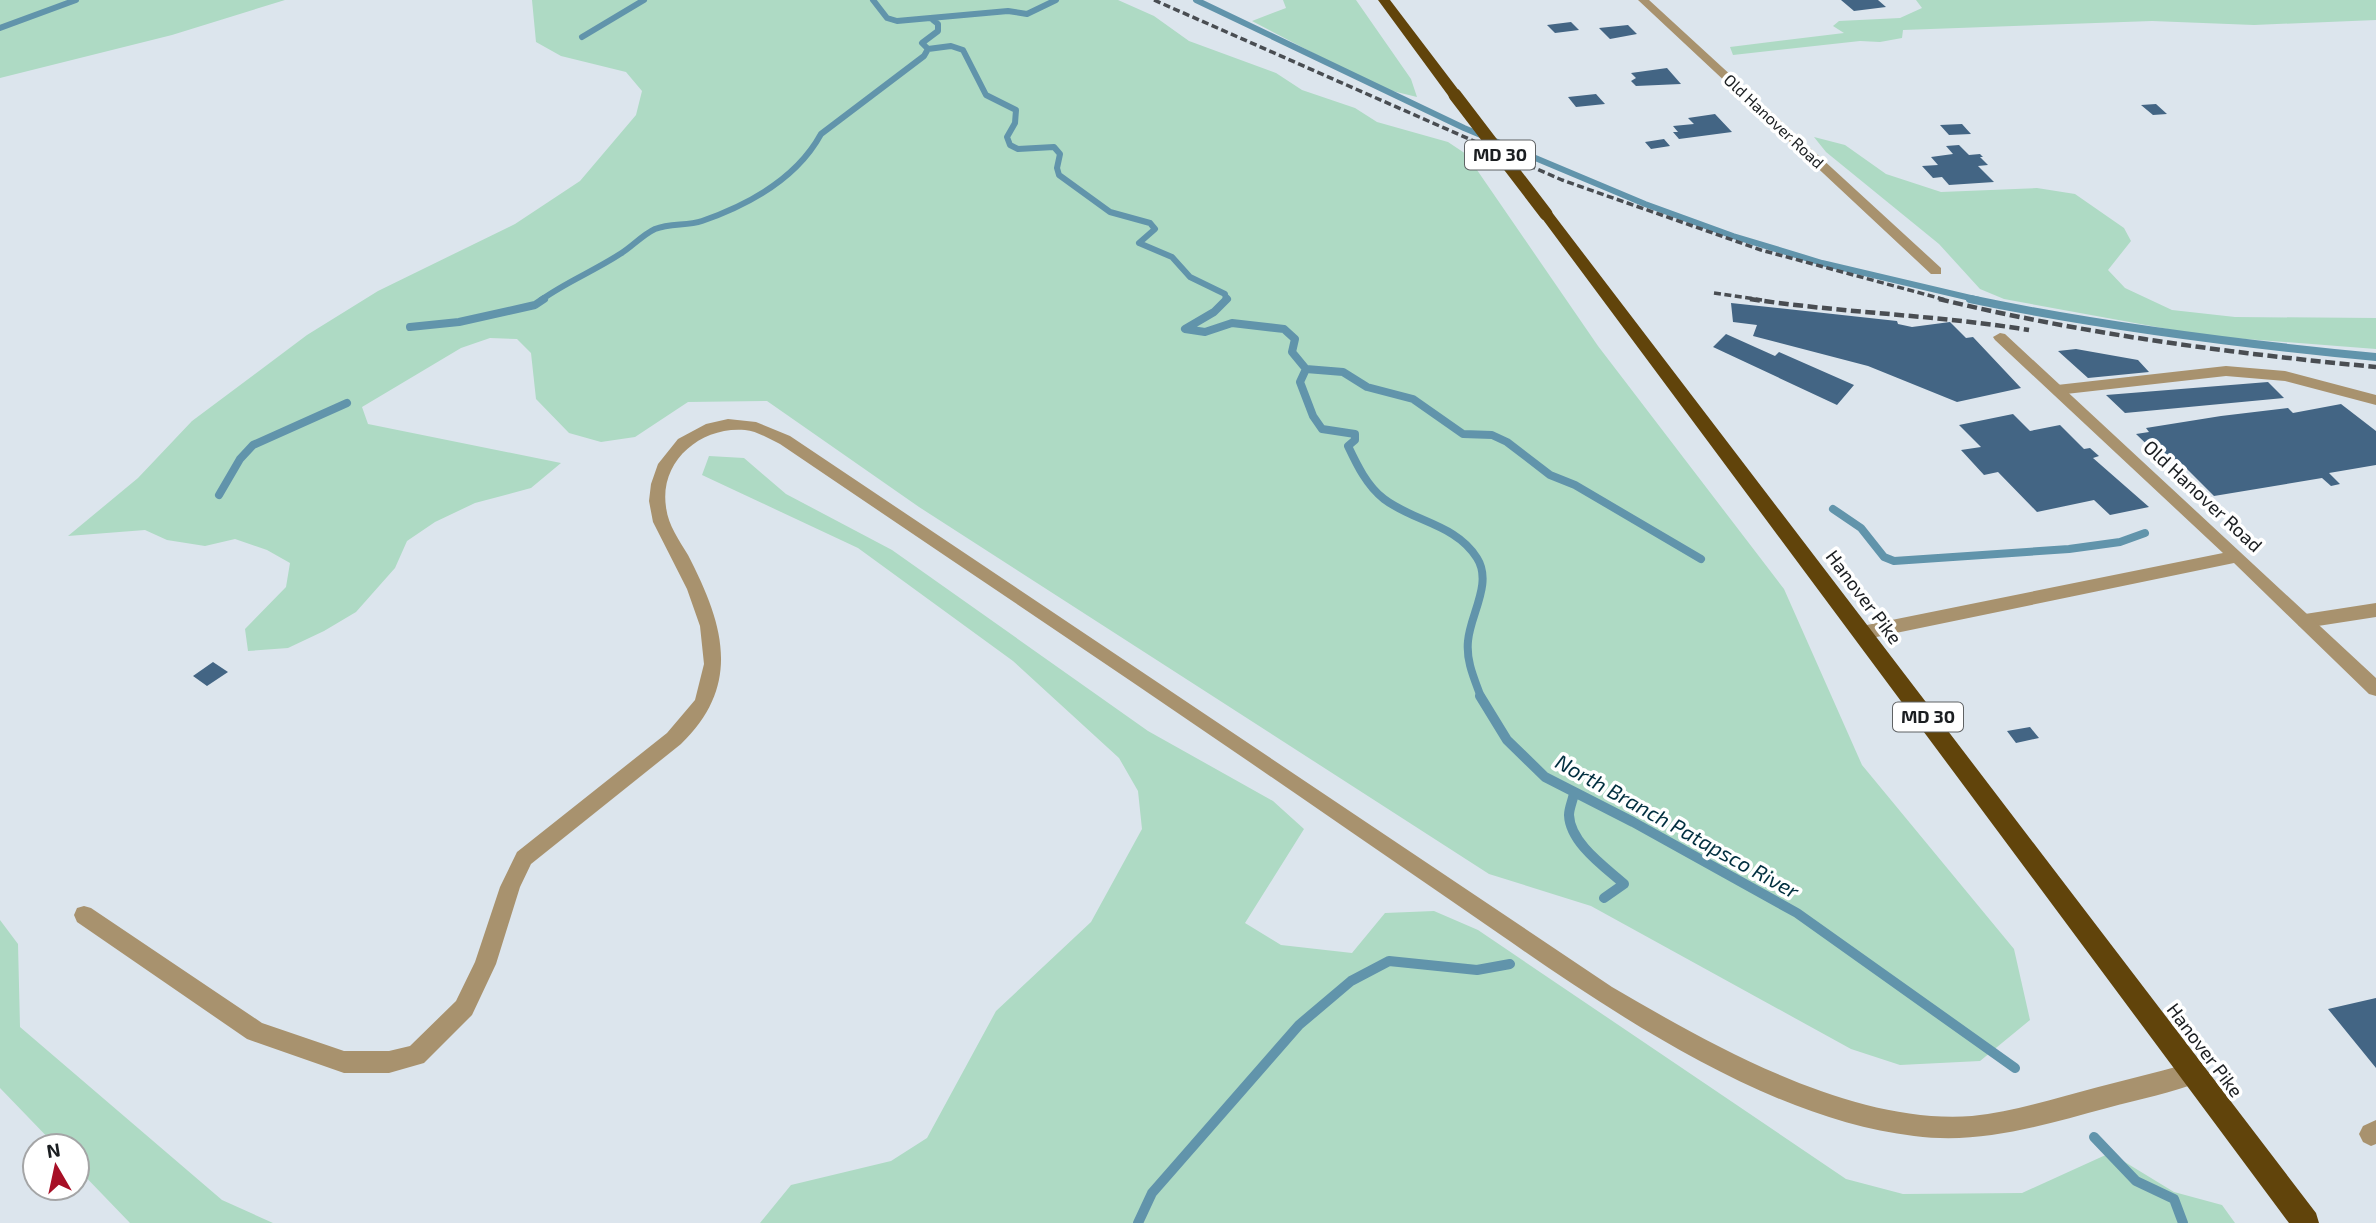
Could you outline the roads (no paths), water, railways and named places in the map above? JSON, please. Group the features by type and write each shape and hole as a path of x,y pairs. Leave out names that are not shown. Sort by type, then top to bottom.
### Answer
{"highway":[{"name":"Hanover Pike","path":"1384,0 2306,1223"}],"street":[{"name":"Old Hanover Road","path":"1643,0 1936,271"},
{"name":"Old Hanover Road","path":"2000,337 2376,689"},
{"path":"2057,390 2226,371 2286,376 2376,400"},
{"path":"84,915 255,1031 344,1062 389,1062 416,1055 464,1008 485,964 510,887 524,858 684,730 704,701 715,646 706,616 663,525 657,503 659,482 674,451 688,438 702,430 744,425 785,440 1193,713 1604,994 1671,1034 1748,1072 1840,1107 1908,1124 1957,1128 2002,1124 2194,1073"},
{"path":"1862,633 2237,556"},
{"path":"2305,621 2376,610"}],"waterway":[{"path":"0,28 76,0"},
{"path":"582,37 644,0"},
{"path":"873,0 887,18 897,21 1008,11 1027,14 1056,0"},
{"path":"1196,0 1464,128 1645,204 1733,236 1822,263 1979,300"},
{"name":"North Branch Patapsco River","path":"928,49 922,43 938,31 938,24 933,20"},
{"name":"North Branch Patapsco River","path":"928,49 951,46 963,50 986,95 1016,110 1015,123 1007,137 1010,145 1018,149 1054,147 1060,154 1057,168 1059,175 1110,212 1150,223 1155,229 1139,243 1172,257 1190,277 1225,294 1226,300"},
{"path":"541,300 620,254 655,229 702,221 737,207 770,188 799,164 821,134 924,56 928,49"},
{"path":"410,327 459,322 535,305 544,299"},
{"path":"1970,299 2172,334 2376,357"},
{"name":"North Branch Patapsco River","path":"1226,300 1214,312 1185,329 1205,332 1232,323 1284,329 1295,339 1292,352 1306,369"},
{"path":"1306,369 1343,372 1367,387 1413,399 1463,434 1492,435 1507,442 1550,475 1575,485 1701,559"},
{"name":"North Branch Patapsco River","path":"1306,369 1300,382 1313,416 1322,429 1355,434 1355,440 1348,446 1372,488 1396,507 1446,530 1468,547 1477,558 1483,578 1470,631 1468,656 1481,697"},
{"path":"219,495 240,459 253,445 347,403"},
{"path":"1833,509 1861,528 1884,557 1894,561 2069,549 2120,542 2145,533"},
{"name":"North Branch Patapsco River","path":"1480,696 1507,740 1545,777 1633,822 1797,913 2015,1068"},
{"path":"1574,793 1569,815 1575,835 1590,854 1624,884 1604,898"},
{"path":"1138,1223 1152,1193 1299,1025 1351,981 1389,961 1477,970 1510,964"},
{"name":"North Branch Patapsco River","path":"2094,1137 2136,1181 2174,1199 2183,1223"}],"railway":[{"path":"1154,0 1562,180 1761,250 1946,300"},
{"path":"1714,293 1762,300"},
{"path":"1750,299 2029,330"},
{"path":"1939,299 2156,341 2376,367"}]}
